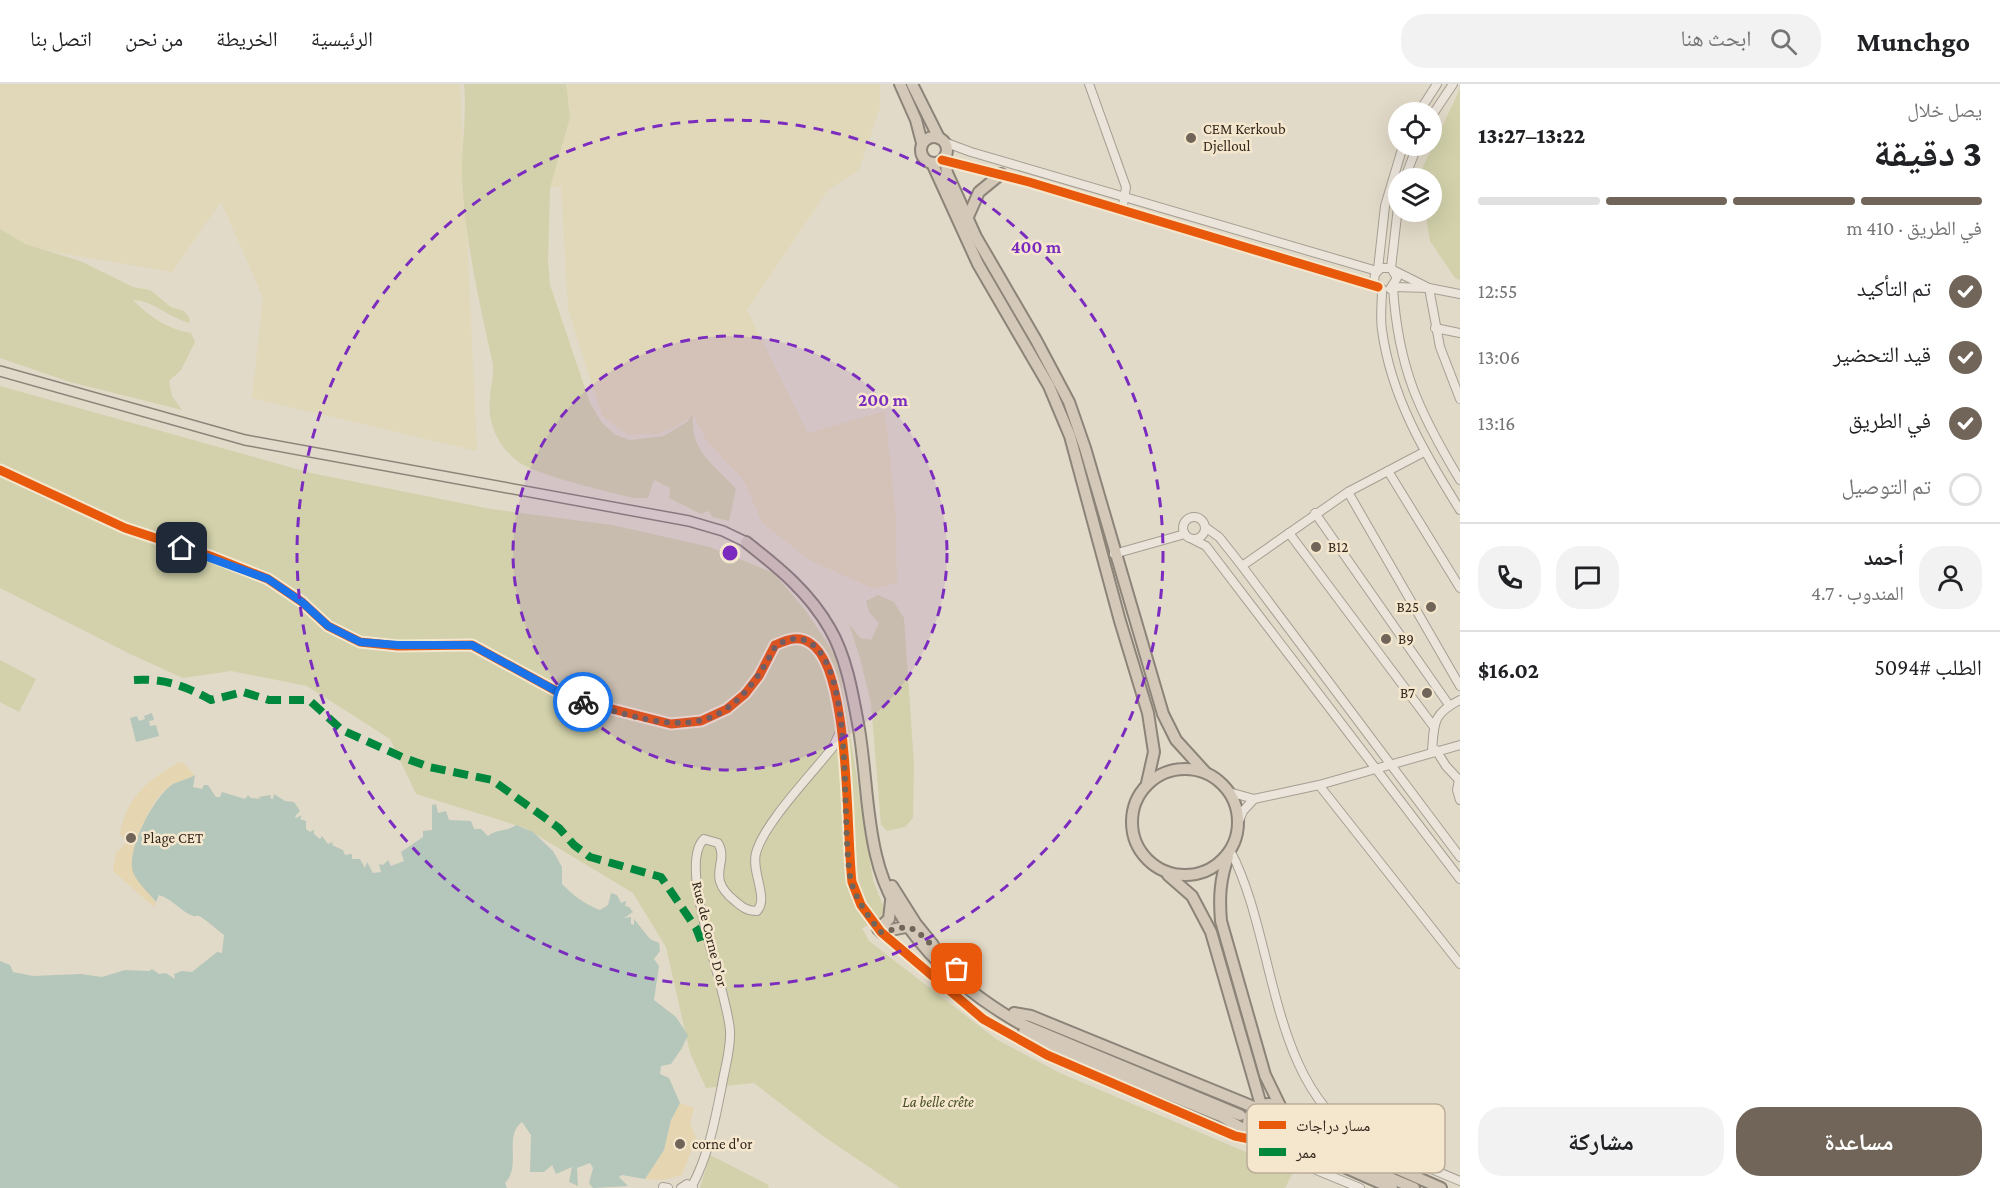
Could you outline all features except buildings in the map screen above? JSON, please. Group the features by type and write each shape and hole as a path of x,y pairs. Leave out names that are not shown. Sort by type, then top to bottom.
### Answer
{"highway":[{"path":"900,84 916,120 922,143 922,156 941,160"},
{"path":"912,84 947,147 941,160 978,264 1049,386 1070,436 1119,621 1148,712 1154,752 1148,783"},
{"path":"922,143 930,137 942,140"},
{"path":"941,160 986,257 1036,340 1069,402 1169,727 1182,748 1206,773 1219,781 1229,792 1239,821 1222,873 1219,897 1221,921 1265,1074 1280,1104"},
{"path":"968,219 979,192 1001,174"},
{"path":"746,542 786,573 802,590 831,631 840,652 857,721 875,853 891,898 906,927 954,976 1010,1014 1241,1112"},
{"path":"746,542 769,555 792,575 808,591 834,629 854,687 886,871 899,898 930,942 1010,1014 1022,1030 1039,1040 1221,1116 1247,1131"},
{"path":"1206,773 1191,769 1175,769 1160,774 1148,783 1138,796 1132,811 1131,827 1135,843 1144,857 1192,896 1203,911 1253,1070 1258,1104"},
{"path":"1163,871 1178,875 1193,875 1221,862 1230,850"},
{"path":"880,931 889,919 891,898"},
{"path":"880,931 906,927 930,942"},
{"path":"1010,1014 1036,1018 1247,1104"},
{"path":"1233,1100 1246,1098 1251,1094 1253,1070"},
{"path":"1358,1173 1392,1188"},
{"path":"1380,1173 1414,1188"},
{"path":"1387,1173 1424,1188"},
{"path":"1407,1173 1441,1188"}],"main road":[{"path":"0,371 161,419 245,440 689,521 723,531 746,542"}],"street":[{"path":"1089,84 1121,166 1126,187 1122,211"},
{"path":"1425,102 1437,84"},
{"path":"1441,102 1453,84"},
{"path":"942,140 971,152 1125,198 1378,270 1393,270 1429,288"},
{"path":"1400,156 1384,206 1378,270 1374,281 1380,288 1382,328 1390,369 1401,403 1424,452 1460,510"},
{"path":"941,160 1001,174 1363,280 1380,288 1429,288 1460,294"},
{"path":"1397,222 1393,270 1397,278 1393,287 1395,328 1414,397 1460,480"},
{"path":"1429,288 1440,348 1460,399"},
{"path":"1436,328 1460,333"},
{"path":"1440,348 1446,346 1460,388"},
{"path":"1242,566 1348,492 1424,452"},
{"path":"0,470 125,528 210,556 268,579 302,602 328,626 360,642 398,645 472,645 569,698 670,724 701,721 727,709 745,694 759,676 776,645 793,638 810,643 825,659 834,679 841,728 852,882 861,905 880,931 954,996 1007,1035 1047,1055 1247,1139"},
{"path":"1388,471 1460,588"},
{"path":"1348,492 1460,686"},
{"path":"1315,513 1449,705"},
{"path":"1460,857 1219,537 1199,518 1188,518 1183,527 1185,534 1206,546 1460,879"},
{"path":"1194,540 1204,534 1206,527"},
{"path":"1288,532 1434,727"},
{"path":"1114,554 1185,534"},
{"path":"1460,700 1438,714 1434,727 1434,751 1459,780 1457,790 1460,800"},
{"path":"824,757 833,747 841,728"},
{"path":"1229,792 1254,799 1319,785 1460,745"},
{"path":"824,757 834,756 843,760"},
{"name":"Rue de Corne D'or","path":"692,1187 711,1139 730,1039 724,993 698,894 695,869 699,845 708,838 718,843 721,850 718,872 721,885 742,907 756,911 762,899 754,870 755,855 761,839 824,757"},
{"path":"1319,785 1460,964"},
{"path":"1239,821 1243,811 1254,799"},
{"path":"1230,850 1247,893 1295,1053 1324,1104"},
{"path":"1324,1173 1360,1188"},
{"path":"1441,1173 1460,1181"},
{"path":"681,1188 685,1184 692,1187"},
{"path":"663,1187 668,1188"}],"shaded area":[{"path":"0,84 460,84 477,451 252,398 263,297 221,202 172,272 43,250 25,244 0,229"},
{"path":"564,84 880,84 880,107 859,170 828,190 747,310 808,433 885,411 896,515 897,583 874,589 811,561 762,523 744,481 706,440 693,415 677,426 657,434 628,435 602,416 568,309 561,186 550,188 563,142"},
{"path":"152,713 154,720 149,721 150,726 156,725 159,736 136,742 130,718 137,716 139,721"},
{"path":"195,775 193,787 202,789 204,785 208,785 216,797 220,797 222,792 245,799 248,795 251,798 261,799 258,797 271,795 270,798 273,799 274,794 285,801 294,802 300,811 295,816 296,818 302,815 300,819 306,821 306,829 310,832 314,830 314,834 320,839 322,836 328,844 333,842 332,845 343,850 345,855 352,854 352,859 360,859 365,868 367,862 373,873 381,872 379,864 383,865 388,860 391,866 404,861 401,852 423,837 423,831 432,830 432,805 436,804 438,813 446,811 449,820 471,821 474,829 481,829 488,836 516,825 533,832 553,851 562,867 562,884 589,905 600,910 608,905 611,893 617,895 621,903 626,901 625,906 633,912 624,918 631,917 631,924 634,925 634,919 650,939 659,943 660,951 654,959 659,966 654,1000 676,1017 688,1035 671,1064 661,1066 660,1074 669,1078 680,1103 671,1120 664,1150 645,1179 622,1175 619,1177 628,1186 593,1188 589,1183 593,1168 590,1163 577,1168 578,1186 569,1182 572,1167 556,1174 552,1165 544,1172 530,1172 531,1135 522,1122 514,1135 512,1168 505,1183 507,1188 0,1188 0,961 10,965 13,972 33,976 81,974 102,977 125,970 149,971 152,969 159,974 166,973 175,979 174,974 182,971 192,972 217,952 222,953 224,935 201,917 187,913 164,897 159,895 156,902 133,872 134,851 150,811 173,784"}],"green space":[{"path":"464,84 566,84 570,117 550,188 548,262 550,285 590,403 602,423 616,435 630,440 664,436 687,422 693,414 693,427 699,448 711,464 736,489 729,521 713,517 708,511 701,514 669,498 670,488 654,480 648,498 633,498 538,471 516,460 498,439 494,431 489,405 493,365 472,266 465,217 462,171"},
{"path":"1460,89 1460,280 1455,278 1430,241 1427,222 1442,222 1442,168 1422,168 1428,156 1442,156 1442,127"},
{"path":"0,229 25,244 80,261 133,287 150,290 171,307 184,311 190,323 147,303 133,300 159,321 174,329 191,333 195,342 181,370 169,381 172,396 182,410 70,382 0,358"},
{"name":"La belle crête","path":"0,386 311,473 491,509 612,525 710,547 774,573 806,611 838,659 873,880 887,916 862,928 869,941 996,1039 1060,1073 1247,1152 1247,1173 1292,1173 1285,1188 900,1188 823,1136 754,1083 706,1088 690,1053 666,947 633,893 525,828 416,794 390,739 307,686 231,671 183,678 130,654 0,588"},
{"path":"878,595 894,602 904,618 914,764 913,818 905,827 887,831 881,825 871,703 849,624 860,638 871,640 879,623 869,612 866,601"},
{"path":"0,660 36,679 19,712 0,702"},
{"path":"710,1155 767,1184 769,1188 700,1188"}],"sand":[{"name":"Plage CET","path":"179,762 195,775 173,784 155,801 144,824 133,872 156,902 154,907 113,871 116,853 127,842 120,834 133,799 148,783"},
{"name":"corne d'or","path":"680,1103 694,1108 690,1123 696,1138 682,1175 663,1180 645,1179 664,1150 671,1120"}],"tunnel":[{"path":"1240,1115 1247,1118"}],"marked path":[{"path":"134,680 155,680 174,684 211,700 243,692 269,700 309,700 342,730 402,757 429,767 492,780 559,828 574,845 590,857 661,877 696,928 703,946"}],"cycle path":[{"path":"942,160 1029,182 1378,287"},
{"path":"0,470 125,528 210,556 268,579 302,602 328,626 360,642 398,646 472,645 569,698 671,724 701,721 727,709 745,694 759,676 775,645 792,639 801,639 810,643 823,658 833,684 840,717 852,882 861,905 881,932 983,1019 1047,1055 1235,1136 1247,1138"}],"way so far":[{"path":"583,702 670,724 701,721 727,709 745,694 759,676 776,645 793,638 810,643 825,659 834,679 841,728 848,855 852,882 861,905 881,932 906,927 916,930 957,969"}],"place":[{"name":"CEM Kerkoub Djelloul","path":"1191,138"},
{"name":"B12","path":"1316,547"},
{"name":"B25","path":"1431,607"},
{"name":"B9","path":"1386,639"},
{"name":"B7","path":"1427,693"},
{"name":"Plage CET","path":"131,838"},
{"name":"corne d'or","path":"680,1144"}],"route":[{"path":"182,548 210,556 268,579 302,602 328,626 360,642 398,645 472,645 569,698 583,702"}]}
